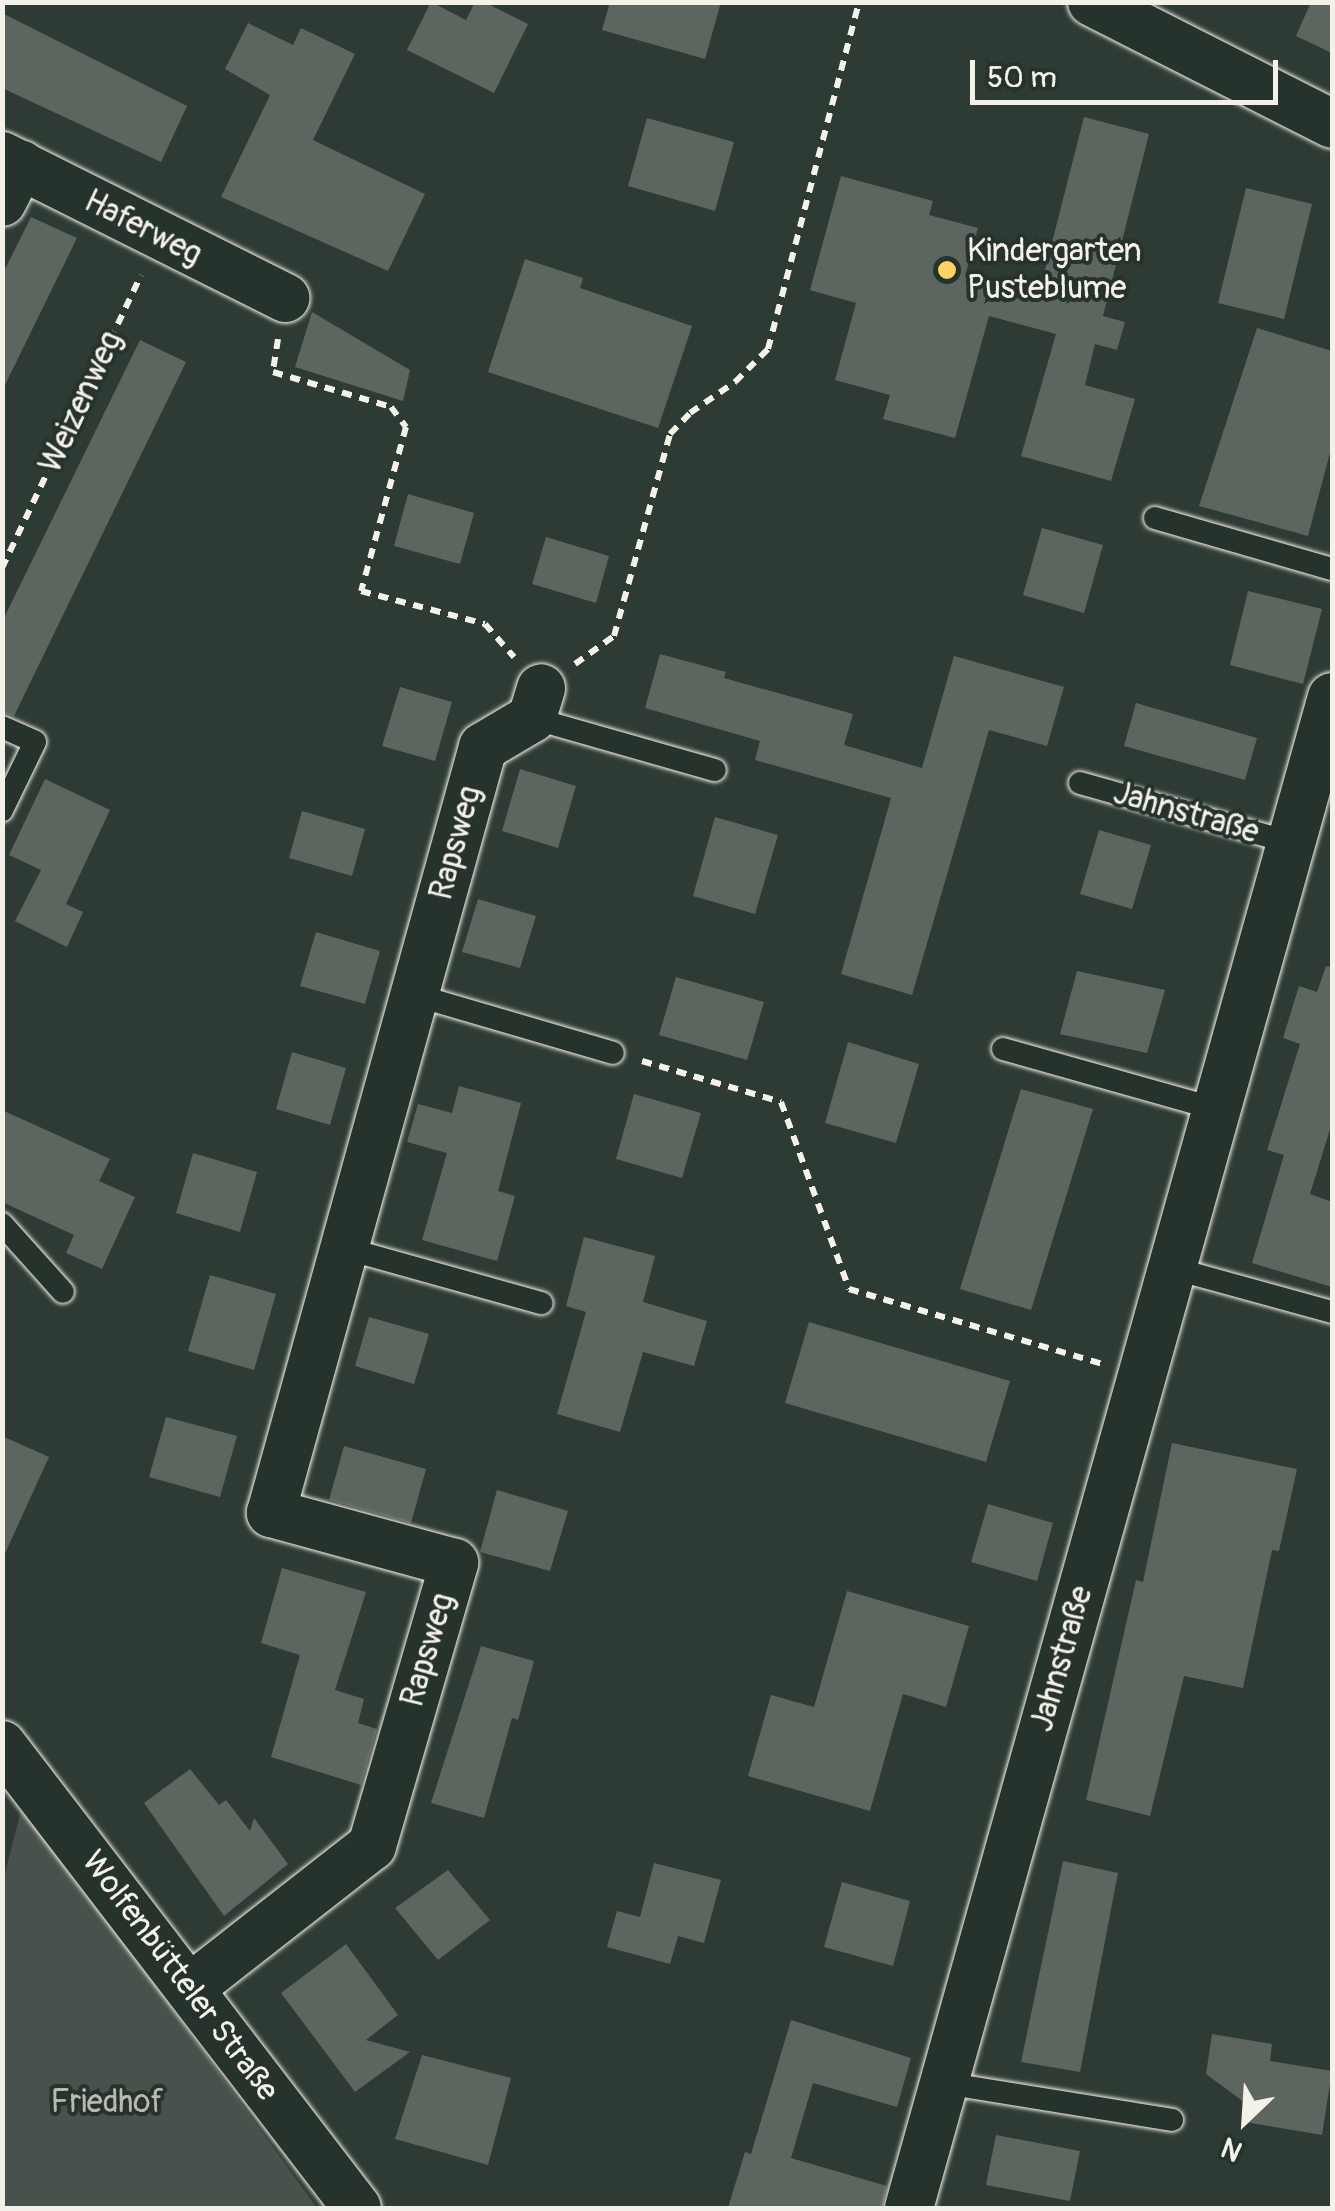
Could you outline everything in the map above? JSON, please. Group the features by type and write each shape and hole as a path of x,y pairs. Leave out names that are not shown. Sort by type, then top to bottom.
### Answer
{"street":[{"path":"1092,2 1332,124"},
{"name":"Haferweg","path":"9,174 159,236 285,298"},
{"name":"Rapsweg","path":"190,1988 372,1846 454,1564 271,1513 483,747 536,703"},
{"name":"Jahnstraße","path":"909,2208 1329,720"},
{"name":"Wolfenbütteler Straße","path":"2,1745 357,2208"}],"lane":[{"path":"1155,518 1332,569"},
{"path":"536,703 714,770"},
{"path":"2,727 35,742 2,810"},
{"name":"Jahnstraße","path":"1080,783 1292,843"},
{"path":"414,994 613,1052"},
{"path":"1003,1048 1217,1109"},
{"path":"2,1224 62,1292"},
{"path":"344,1248 541,1303"},
{"path":"1172,1268 1332,1312"},
{"path":"944,2082 1172,2120"}],"path":[{"path":"285,298 273,372 391,408 406,427 361,590 485,624 536,703 614,636 670,434 768,349 859,2"},
{"name":"Weizenweg","path":"2,568 159,236"},
{"path":"613,1052 781,1102 849,1289 1141,1376"}],"green space":[{"name":"Friedhof","path":"23,1803 317,2208 3,2208 2,1885"}],"building":[{"path":"431,2 466,20 475,2 484,2 528,24 494,93 407,50"},
{"path":"610,2 721,2 705,59 602,30"},
{"path":"1311,2 1332,2 1332,53 1296,36"},
{"path":"2,13 187,106 161,162 2,88"},
{"path":"248,23 293,45 301,28 355,54 313,140 425,194 388,271 221,197 270,95 225,69"},
{"path":"1084,117 1149,134 1103,316 1125,322 1117,350 1095,344 1085,385 1135,399 1111,481 1021,456 1056,334 989,316 955,438 883,419 890,395 835,380 856,303 810,290 841,176 933,201 929,215 978,228 965,276 1038,297"},
{"path":"647,118 734,142 715,211 628,186"},
{"path":"1246,188 1312,204 1284,319 1218,303"},
{"path":"31,217 77,238 2,391 2,275"},
{"path":"525,259 583,278 580,288 692,326 658,428 488,372"},
{"path":"312,312 410,370 403,401 295,367"},
{"path":"1257,328 1332,351 1332,445 1308,536 1199,506"},
{"path":"140,340 186,362 14,716 2,712 2,622"},
{"path":"408,494 474,513 460,564 394,546"},
{"path":"1042,528 1103,545 1084,613 1023,595"},
{"path":"546,537 609,556 596,603 532,584"},
{"path":"1248,591 1322,609 1303,684 1230,665"},
{"path":"660,654 726,672 724,678 853,714 844,745 922,768 954,656 1064,687 1047,746 989,730 912,995 841,974 891,798 755,760 760,741 645,708"},
{"path":"400,687 452,702 435,761 382,746"},
{"path":"1136,703 1257,738 1245,780 1124,746"},
{"path":"520,769 576,786 558,848 502,831"},
{"path":"45,779 110,810 66,904 83,912 67,947 15,921 41,870 9,855"},
{"path":"302,811 365,829 352,876 289,858"},
{"path":"715,817 778,835 755,914 693,896"},
{"path":"1099,830 1151,845 1132,909 1080,894"},
{"path":"478,899 536,916 520,968 462,952"},
{"path":"316,932 380,951 365,1004 300,986"},
{"path":"1326,966 1332,967 1332,1123 1310,1194 1332,1202 1332,1287 1252,1263 1284,1155 1267,1150 1300,1044 1283,1038 1299,986 1317,992"},
{"path":"1077,971 1165,990 1147,1053 1060,1034"},
{"path":"676,977 764,1002 747,1060 659,1035"},
{"path":"848,1042 919,1064 896,1143 825,1123"},
{"path":"292,1052 346,1068 330,1125 276,1109"},
{"path":"459,1086 521,1103 498,1191 515,1196 497,1261 422,1240 447,1153 407,1142 418,1104 452,1113"},
{"path":"1021,1089 1093,1109 1031,1310 960,1289"},
{"path":"634,1094 701,1113 682,1178 616,1159"},
{"path":"2,1110 110,1159 99,1181 135,1197 102,1269 66,1253 74,1235 2,1202"},
{"path":"193,1153 257,1172 240,1232 176,1213"},
{"path":"584,1237 655,1256 643,1302 707,1321 694,1366 643,1352 620,1432 557,1414 586,1312 566,1306"},
{"path":"210,1275 276,1294 254,1370 188,1351"},
{"path":"369,1317 429,1334 414,1384 355,1366"},
{"path":"809,1322 1010,1381 986,1462 785,1403"},
{"path":"166,1417 237,1436 220,1497 149,1477"},
{"path":"2,1436 49,1457 2,1560"},
{"path":"1172,1443 1297,1469 1279,1551 1272,1550 1243,1688 1184,1676 1150,1816 1086,1800 1136,1580 1143,1582"},
{"path":"344,1446 426,1469 411,1523 329,1500"},
{"path":"497,1490 568,1511 550,1571 480,1552"},
{"path":"988,1504 1053,1523 1037,1581 971,1562"},
{"path":"282,1568 366,1592 335,1690 364,1699 358,1723 377,1729 361,1785 271,1757 300,1655 261,1643"},
{"path":"847,1591 969,1626 946,1707 903,1694 870,1811 748,1776 771,1695 814,1707"},
{"path":"481,1646 534,1661 518,1720 512,1718 484,1818 431,1803"},
{"path":"190,1769 219,1805 226,1800 250,1831 254,1818 288,1864 224,1916 144,1803"},
{"path":"1063,1861 1118,1873 1080,2072 1021,2062"},
{"path":"654,1863 721,1880 704,1943 678,1936 670,1964 607,1947 617,1911 640,1917"},
{"path":"448,1870 490,1920 438,1960 395,1908"},
{"path":"842,1882 910,1901 893,1966 824,1947"},
{"path":"346,1944 398,2015 366,2040 410,2052 355,2092 281,1993"},
{"path":"791,2020 911,2058 897,2107 813,2083 791,2158 887,2186 882,2208 728,2208 745,2152 751,2154"},
{"path":"1212,2034 1272,2044 1270,2061 1332,2071 1322,2135 1245,2122 1248,2105 1206,2074"},
{"path":"422,2055 511,2078 488,2165 395,2139"},
{"path":"996,2135 1080,2151 1070,2201 986,2185"}],"place":[{"name":"Kindergarten Pusteblume","path":"947,270"}]}
